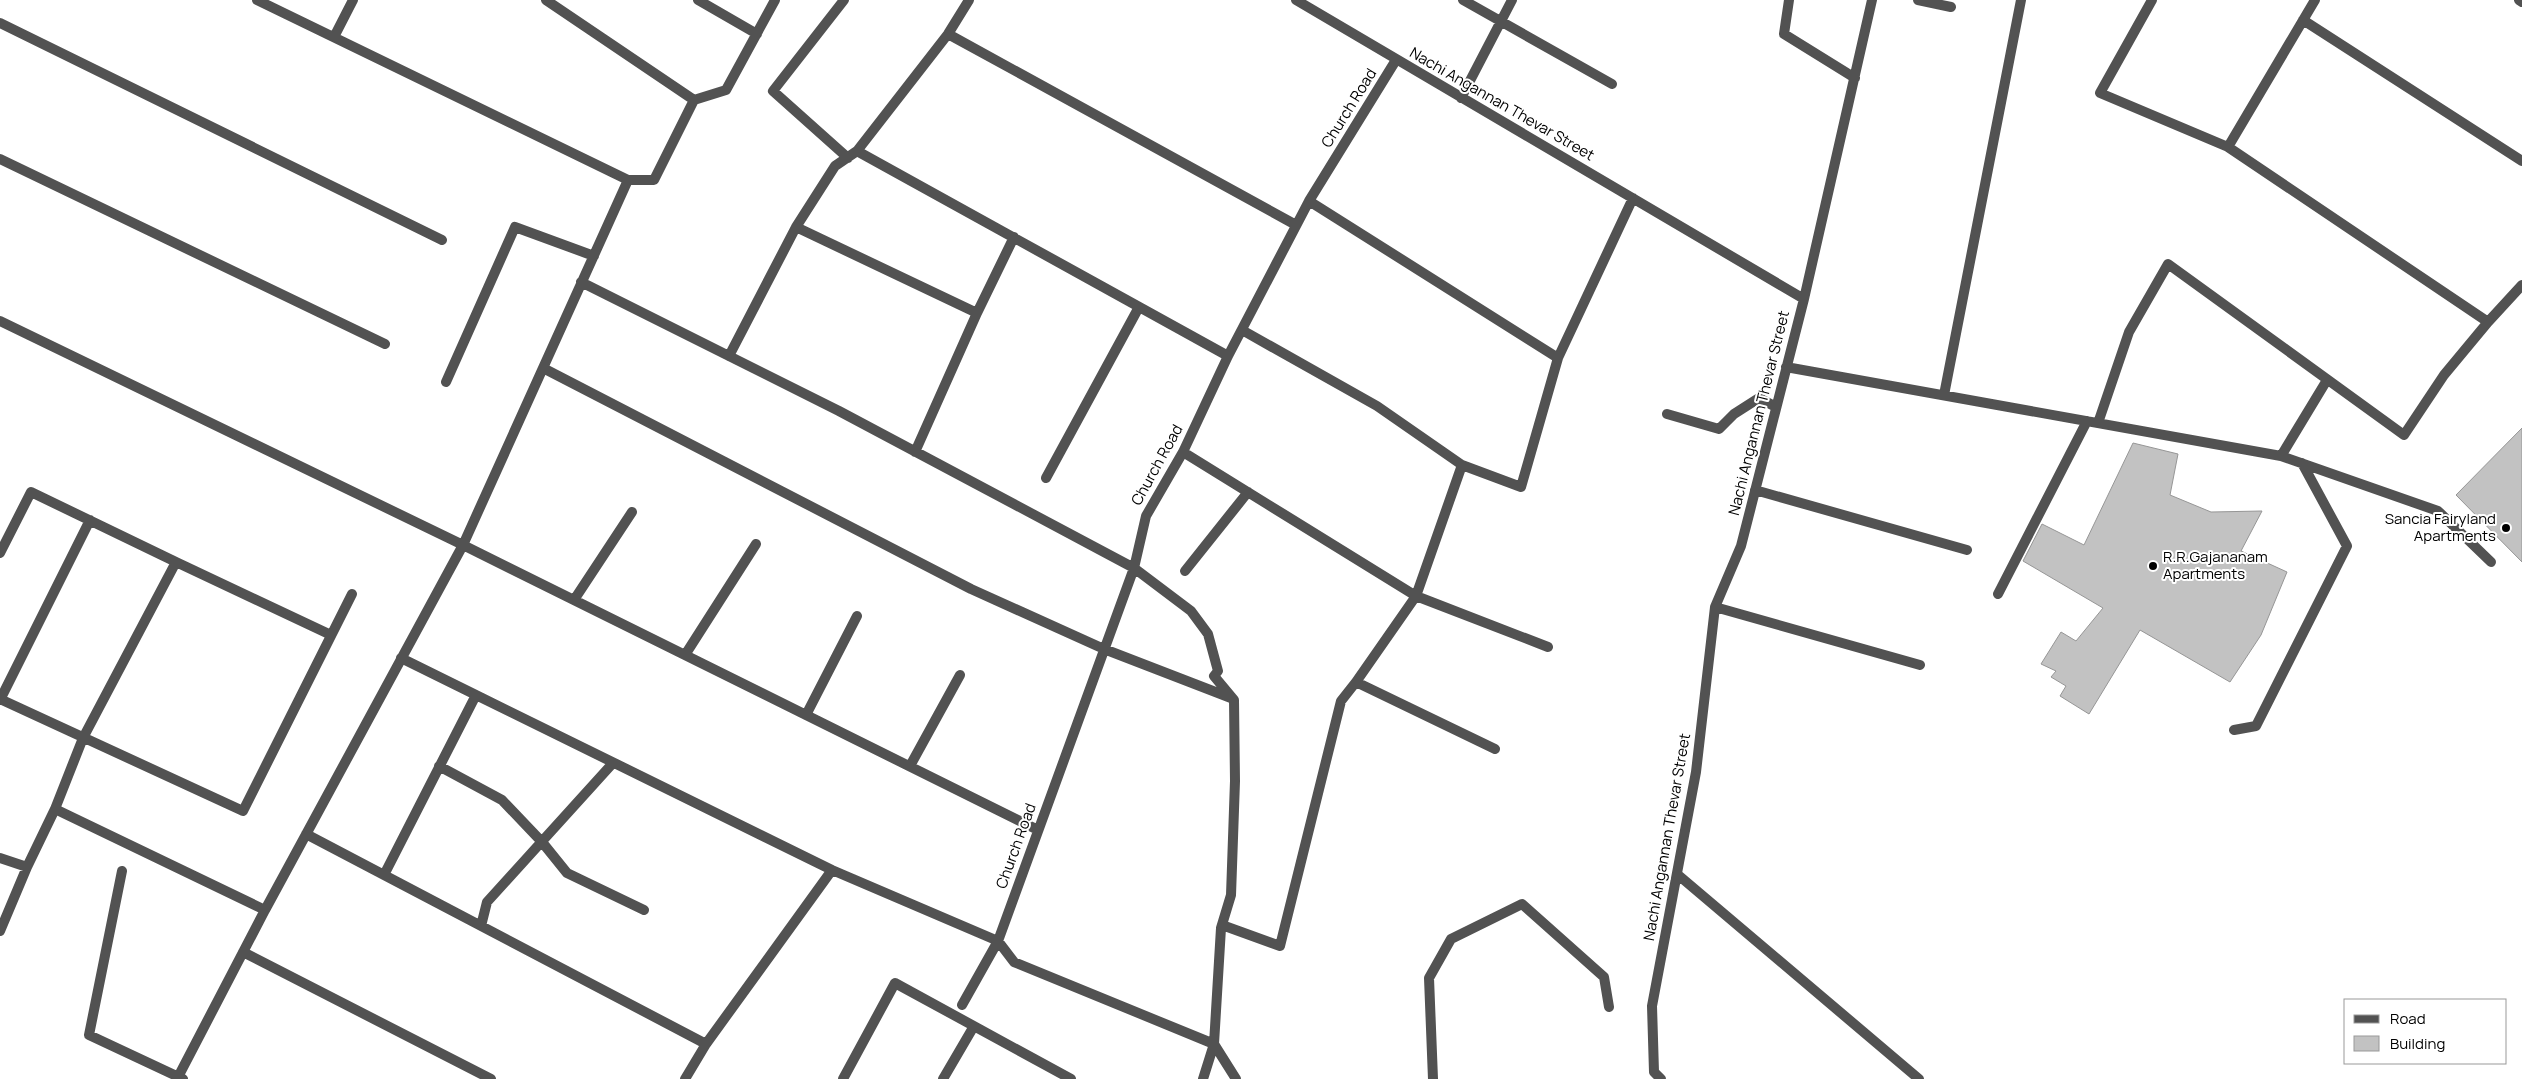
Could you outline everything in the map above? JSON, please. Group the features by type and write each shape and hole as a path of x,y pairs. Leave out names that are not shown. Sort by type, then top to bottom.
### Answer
{"street":[{"path":"257,0 628,180 654,180 694,100 726,90 775,0"},
{"path":"334,37 353,0"},
{"path":"546,0 694,100"},
{"path":"698,0 757,34"},
{"path":"844,0 773,91 848,158"},
{"path":"729,356 796,227 835,166 857,151 948,34 969,0"},
{"name":"Nachi Angannan Thevar Street","path":"1296,0 1804,299 1741,546 1715,607 1696,772 1652,1006 1654,1072 1661,1079"},
{"path":"1463,0 1612,84"},
{"path":"1461,98 1512,0"},
{"path":"1789,0 1784,34 1855,78"},
{"path":"1804,299 1872,0"},
{"path":"1918,0 1951,7"},
{"path":"1944,395 2021,0"},
{"path":"2152,0 2100,93 2228,147 2488,322"},
{"path":"2228,147 2315,0"},
{"path":"2518,0 2522,2"},
{"path":"2303,20 2522,161"},
{"path":"0,24 442,240"},
{"path":"948,34 1296,226"},
{"name":"Church Road","path":"957,1017 998,941 1134,568 1146,516 1183,452 1228,356 1309,201 1396,60"},
{"path":"857,151 1014,236 1228,356"},
{"path":"0,159 385,344"},
{"path":"122,871 88,1035 179,1078 265,910 463,544 628,180"},
{"path":"1242,330 1377,406 1462,465 1521,487 1558,358 1633,198"},
{"path":"1309,201 1558,358"},
{"path":"446,382 515,227 594,256"},
{"path":"796,227 977,313"},
{"path":"915,452 977,313 1014,236"},
{"path":"1998,594 2093,422 2129,332 2168,264 2404,435 2444,375 2488,322 2522,286"},
{"path":"582,282 915,452 1134,568 1191,611 1208,634 1218,671 1214,676 1234,700 1235,782 1231,895 1222,925 1214,1044 1203,1079"},
{"path":"1046,478 1139,307"},
{"path":"0,321 463,544 1038,830"},
{"path":"1786,367 2281,456 2438,511 2491,562"},
{"path":"543,368 971,589 1104,649 1234,700"},
{"path":"2281,456 2328,380"},
{"path":"1667,414 1719,429 1734,414 1759,398 1776,408"},
{"path":"1183,452 1416,596 1548,647"},
{"path":"2234,730 2256,726 2347,546 2302,463"},
{"path":"1222,925 1280,946 1341,701 1416,596 1462,465"},
{"path":"1755,490 1967,550"},
{"path":"0,553 31,492 331,635"},
{"path":"1185,571 1248,492"},
{"path":"574,600 632,512"},
{"path":"90,520 0,700 243,811 352,594"},
{"path":"685,655 756,544"},
{"path":"0,931 84,738 176,562"},
{"path":"1715,607 1920,665"},
{"path":"806,715 857,616"},
{"path":"401,658 832,870 998,941 1014,962 1214,1044 1236,1079"},
{"path":"910,766 960,676"},
{"path":"1356,682 1495,749"},
{"path":"384,875 476,695"},
{"path":"481,926 487,902 613,763"},
{"path":"439,766 502,800 542,842 567,873 644,910"},
{"path":"55,808 265,910"},
{"path":"306,834 706,1044"},
{"path":"0,858 27,867"},
{"path":"685,1079 706,1044 832,870"},
{"path":"1677,874 1919,1079"},
{"path":"1433,1079 1429,978 1451,939 1522,904 1604,977 1609,1007"},
{"path":"243,952 491,1079"},
{"path":"843,1079 895,983 1071,1079"},
{"path":"942,1079 974,1026"}],"building":[{"name":"Sancia Fairyland Apartments","path":"2522,428 2522,562 2456,495"},
{"name":"R.R.Gajananam Apartments","path":"2133,443 2178,454 2170,495 2211,512 2262,511 2241,551 2287,572 2261,635 2230,682 2140,630 2089,714 2060,696 2066,686 2051,677 2056,671 2041,664 2061,632 2076,641 2103,608 2023,561 2042,524 2084,545"}],"place":[{"name":"Sancia Fairyland Apartments","path":"2506,528"},
{"name":"R.R.Gajananam Apartments","path":"2153,566"}]}
